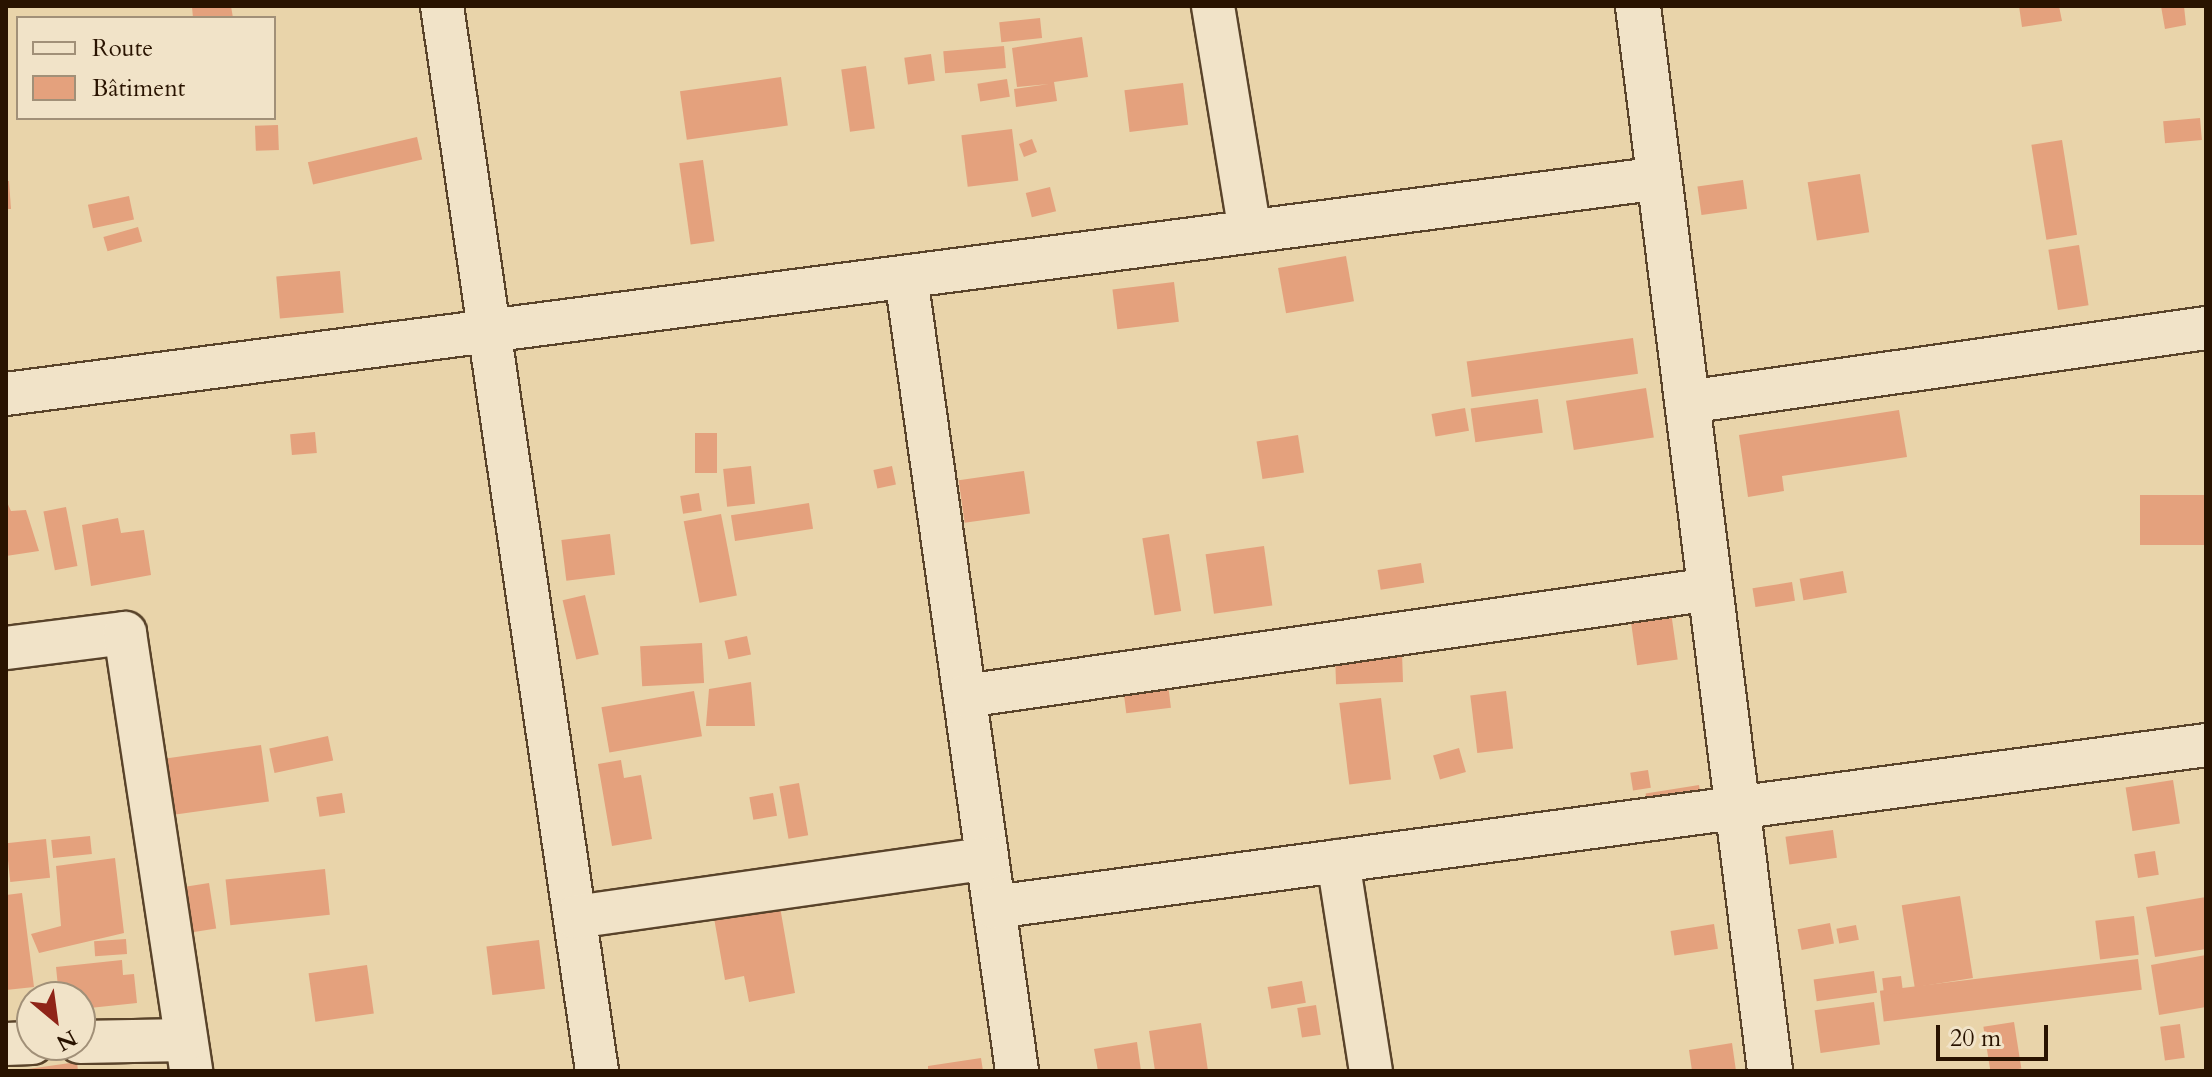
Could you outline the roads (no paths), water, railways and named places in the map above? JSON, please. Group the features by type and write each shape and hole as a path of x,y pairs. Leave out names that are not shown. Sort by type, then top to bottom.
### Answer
{"street":[{"path":"442,6 597,1071"},
{"path":"1213,6 1250,231"},
{"path":"1638,6 1770,1071"},
{"path":"6,394 1659,178"},
{"path":"906,277 1017,1071"},
{"path":"1687,402 2206,328"},
{"path":"965,696 1711,589"},
{"path":"6,648 125,633 189,1056 96,1044"},
{"path":"994,907 2206,745"},
{"path":"575,917 987,858"},
{"path":"1338,861 1371,1071"}]}
